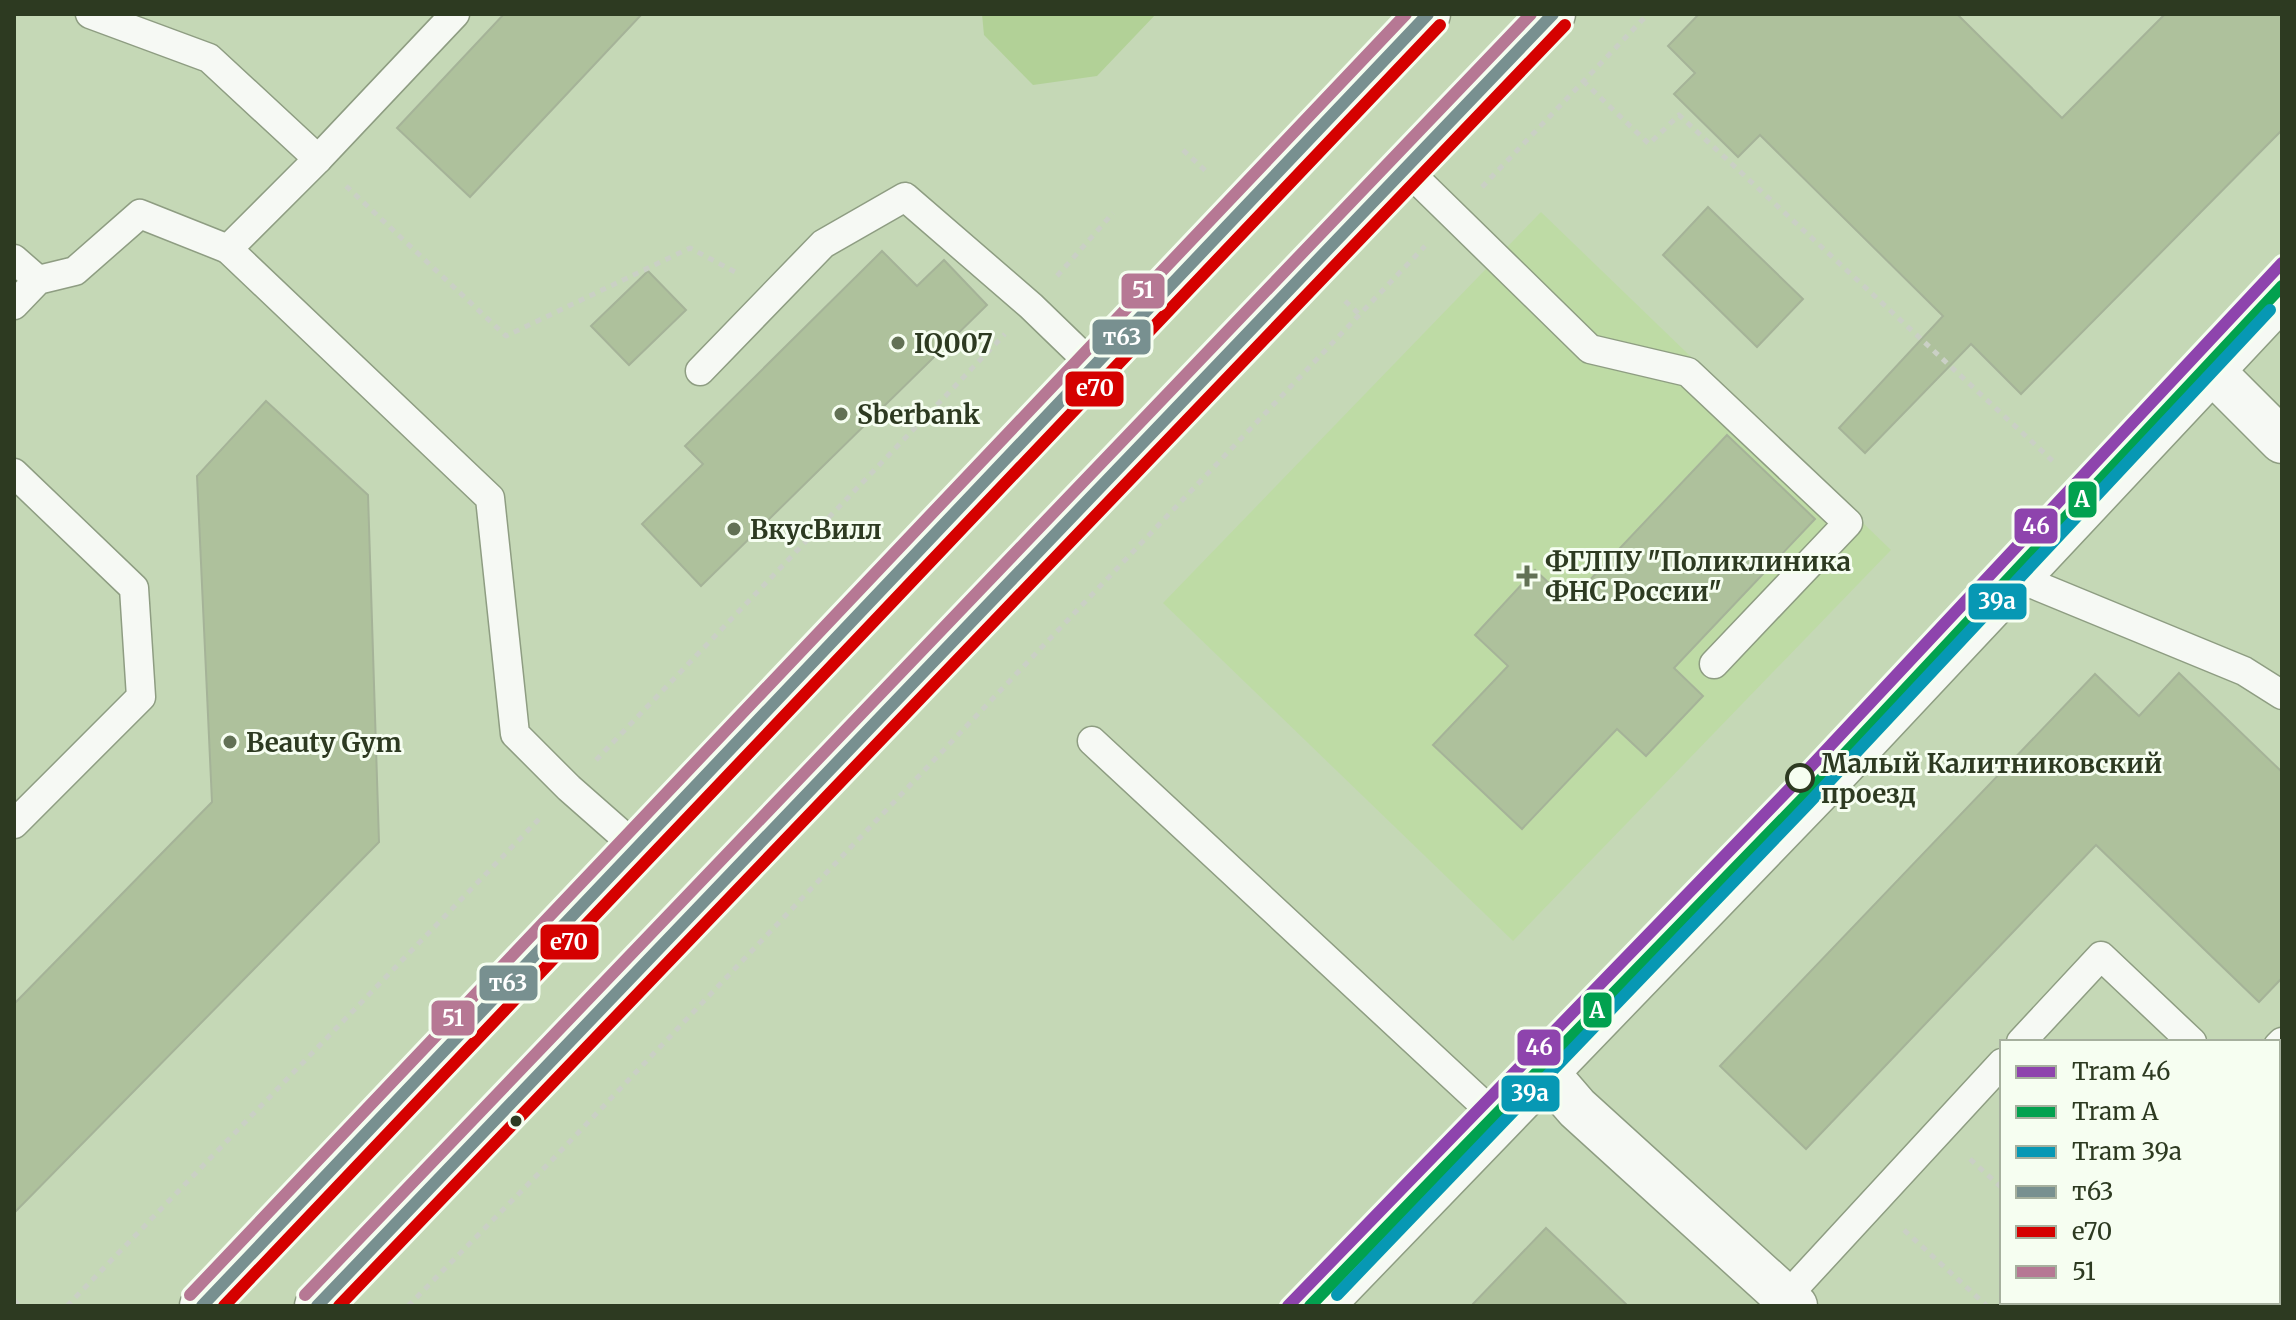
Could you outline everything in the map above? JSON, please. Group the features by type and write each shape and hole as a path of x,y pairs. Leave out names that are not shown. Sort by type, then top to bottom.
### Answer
{"main road":[{"path":"202,1306 1428,14"},
{"path":"317,1306 1553,14"},
{"path":"1341,1299 1500,1120 1817,792 2282,296"},
{"path":"2212,371 2282,441"},
{"path":"1546,1072 1577,1108 1790,1302"}],"lane":[{"path":"90,14 209,58 318,159"},
{"path":"228,249 455,14"},
{"path":"1406,169 1590,349 1688,372 1848,523 1714,664"},
{"path":"700,371 823,244 905,197 1031,306 1093,366"},
{"path":"14,305 38,280 75,271 140,214 228,249 490,498 515,734 569,788 636,847"},
{"path":"14,259 38,280"},
{"path":"14,473 134,588 141,697 14,824"},
{"path":"2018,578 2244,671 2282,695"},
{"path":"1092,741 1500,1120"},
{"path":"2023,1040 2101,956 2190,1040"},
{"path":"1790,1302 2000,1065"}],"path":[{"path":"408,1306 554,1158 1648,14"},
{"path":"1583,81 1649,144 1679,115 2063,470"},
{"path":"318,159 506,336 690,248 775,293"},
{"path":"67,1306 1031,306 1113,213"},
{"path":"1967,1157 2000,1186"},
{"path":"1902,1228 1987,1306"},
{"path":"14,1300 20,1306"}],"shaded area":[{"path":"982,14 1156,14 1097,76 1033,85 984,35"},
{"name":"ФГЛПУ \"Поликлиника ФНС России\"","path":"1541,212 1891,550 1513,941 1163,603"}],"building":[{"path":"504,14 642,14 470,197 397,128"},
{"path":"1699,14 1957,14 2062,118 2165,14 2282,14 2282,130 2021,394 1971,344 1865,453 1839,428 1943,316 1760,135 1738,157 1674,94 1695,73 1668,46"},
{"path":"1708,207 1803,299 1757,347 1663,255"},
{"path":"882,251 917,286 944,260 987,305 701,586 642,524 703,464 685,446"},
{"path":"648,271 686,310 629,365 591,326"},
{"path":"266,401 368,495 379,842 14,1213 14,1004 212,802 197,476"},
{"path":"1727,435 1815,519 1674,668 1703,696 1646,756 1617,729 1522,829 1433,745 1508,666 1475,635 1535,570 1569,602"},
{"path":"2179,673 2282,772 2282,978 2259,1002 2096,845 1806,1149 1720,1066 2095,674 2139,716"},
{"path":"1546,1228 1628,1306 1471,1306"}],"tram line":[{"name":"46","path":"1288,1306 1800,778 2282,263"},
{"name":"А","path":"1310,1306 1812,789 2282,286"},
{"name":"39а","path":"1337,1295 1809,803 2270,310"}],"transit line":[{"name":"51","path":"190,1295 1406,14"},
{"name":"т63","path":"202,1306 1428,14"},
{"name":"51","path":"305,1295 1531,14"},
{"name":"т63","path":"317,1306 1553,14"},
{"name":"е70","path":"224,1306 1440,25"},
{"name":"е70","path":"339,1306 1565,25"}],"place":[{"name":"IQ007","path":"898,343"},
{"name":"Sberbank","path":"841,414"},
{"name":"ВкусВилл","path":"734,529"},
{"name":"ФГЛПУ \"Поликлиника ФНС России\"","path":"1527,576"},
{"name":"Beauty Gym","path":"230,742"},
{"name":"Малый Калитниковский проезд","path":"1800,778"}]}
